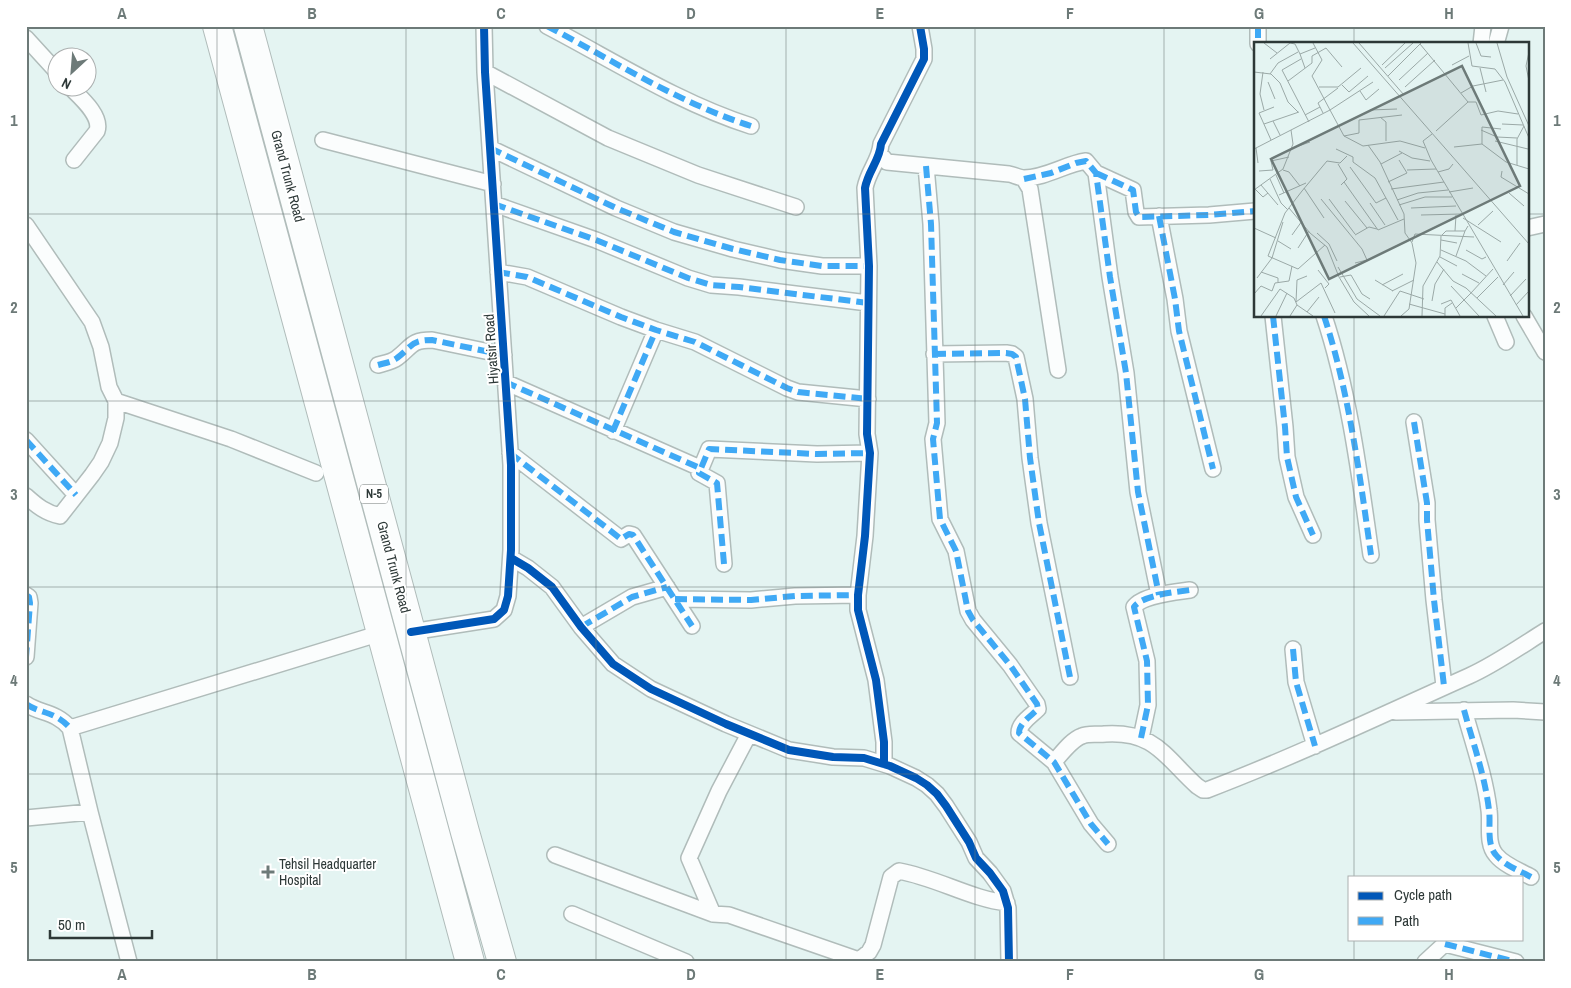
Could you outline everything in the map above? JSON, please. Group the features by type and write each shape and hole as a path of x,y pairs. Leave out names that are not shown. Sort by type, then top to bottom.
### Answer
{"highway":[{"name":"Grand Trunk Road","path":"248,26 465,832 502,962"},
{"name":"N-5","path":"223,28 381,633 470,962"}],"street":[{"name":"Hiyatsir Road","path":"411,632 494,619 504,610 508,596 511,558 510,453 484,26"},
{"path":"547,26 687,102 728,119 751,126"},
{"path":"884,764 880,702 870,653 858,610 870,453 867,434 869,266 866,188 867,177 880,154 881,144 924,59 920,26"},
{"path":"1258,26 1258,42"},
{"path":"1481,42 1483,26"},
{"path":"1497,42 1501,26"},
{"path":"26,38 48,62"},
{"path":"486,72 608,138 698,175 796,207"},
{"path":"74,160 97,132 98,127 96,119 80,98"},
{"path":"323,140 493,184"},
{"path":"490,148 616,208 674,232 780,260 822,266 869,266"},
{"path":"880,154 887,162 1009,174 1024,179 1051,173 1086,161 1096,174 1133,190 1136,212 1139,217 1209,215 1254,211"},
{"path":"926,166 931,224 936,423 933,439 940,519 956,551 968,610 973,620 1010,665 1037,704 1038,709 1019,728 1019,733 1054,762 1091,824 1108,844"},
{"path":"1096,174 1126,374 1138,492 1159,595"},
{"path":"1024,179 1030,189 1058,370"},
{"path":"494,204 596,240 667,270 706,283 868,303"},
{"path":"1159,216 1175,299 1179,331 1214,469"},
{"path":"26,224 92,322 101,347 109,386 116,401 116,418 110,443 101,462 60,516 50,514 34,504 26,496"},
{"path":"1528,228 1545,224"},
{"path":"498,272 527,277 656,330 695,342 786,388 798,392 868,399"},
{"path":"1273,318 1284,411 1286,457 1296,497 1313,535"},
{"path":"1325,318 1338,364 1351,429 1371,555"},
{"path":"1496,318 1506,342"},
{"path":"1525,318 1545,352"},
{"path":"613,431 656,330"},
{"path":"378,365 393,361 410,345 421,340 432,340 504,355"},
{"path":"934,354 1006,353 1016,357 1025,399 1030,458 1039,522 1070,677"},
{"path":"505,382 700,468"},
{"path":"116,401 231,439 316,473"},
{"path":"1414,422 1427,503 1426,520 1444,686"},
{"path":"26,440 76,495"},
{"path":"724,564 717,483 699,473 709,449 818,454 870,453"},
{"path":"510,453 621,539 629,534 633,535 692,626"},
{"path":"511,558 528,568 552,587 581,627 613,664 651,689 749,734 789,750 833,757 864,758 884,764 916,778 937,794 969,842 976,858 1003,890 1007,903 1009,962"},
{"path":"1141,738 1148,705 1148,670 1134,607 1139,602 1159,595 1190,590"},
{"path":"581,627 632,597 671,593 751,600 794,596 858,595"},
{"path":"26,595 30,597 30,603 26,656"},
{"path":"1054,762 1068,746 1082,736 1120,733 1152,743 1203,790 1266,768 1444,686 1470,676 1545,632"},
{"path":"70,728 381,633"},
{"path":"1293,649 1296,682 1315,746"},
{"path":"26,704 59,718 70,728 129,962"},
{"path":"1390,712 1464,710 1545,712"},
{"path":"1464,710 1486,791 1490,820 1490,843 1495,854 1505,863 1533,878"},
{"path":"712,914 689,858 719,790 749,734"},
{"path":"26,818 90,812"},
{"path":"555,855 712,914 729,915 859,960 873,945 891,877 899,871 927,877 990,901 1007,903"},
{"path":"572,914 686,962"},
{"path":"1425,962 1447,941 1516,962"}],"marked path":[{"path":"547,26 698,106 751,126"},
{"path":"1258,26 1258,42"},
{"path":"490,148 616,208 674,232 780,260 822,266 869,266"},
{"path":"1024,179 1051,173 1086,161 1096,173 1110,277 1126,373 1138,492 1159,595"},
{"path":"926,166 931,224 937,423 933,439 940,519 956,551 968,611 973,620 1010,665 1037,704 1038,709 1023,723 1019,733 1054,762 1091,824 1108,844"},
{"path":"1096,173 1133,190 1136,212 1139,217 1209,215 1254,211"},
{"path":"494,204 596,240 688,278 711,285 868,303"},
{"path":"1159,216 1175,299 1179,331 1213,469"},
{"path":"498,272 527,277 621,317 695,342 798,392 868,399"},
{"path":"1273,318 1287,457 1296,497 1313,535"},
{"path":"1325,318 1347,404 1371,555"},
{"path":"613,431 656,330"},
{"path":"378,365 393,360 415,343 425,340 504,355"},
{"path":"934,354 1006,353 1016,357 1025,399 1030,458 1039,523 1070,677"},
{"path":"505,382 700,468"},
{"path":"1414,422 1427,503 1434,600 1444,686"},
{"path":"26,440 76,495"},
{"path":"724,564 717,483 699,473 709,449 817,454 870,453"},
{"path":"510,453 621,539 629,534 633,535 692,626"},
{"path":"581,627 632,597 667,587"},
{"path":"1141,738 1148,705 1147,661 1134,607 1138,603 1152,597 1190,590"},
{"path":"26,595 29,597 30,603 26,657"},
{"path":"675,599 751,600 795,596 858,595"},
{"path":"1293,649 1296,682 1315,746"},
{"path":"26,704 59,718 70,728"},
{"path":"1464,710 1485,785 1489,810 1490,840 1493,850 1503,862 1531,877"},
{"path":"1445,944 1516,962"}],"cycle path":[{"path":"411,632 494,619 504,610 508,596 511,550 511,465 485,72 484,26"},
{"path":"884,764 884,742 876,680 858,610 870,453 867,434 869,266 865,188 881,144 924,59 920,26"},
{"path":"511,558 528,568 552,587 581,627 613,664 651,689 726,724 789,750 833,757 864,758 890,766 927,785 946,806 969,842 976,858 1003,891 1008,908 1009,962"}],"place":[{"name":"Tehsil Headquarter Hospital","path":"268,872"}]}
